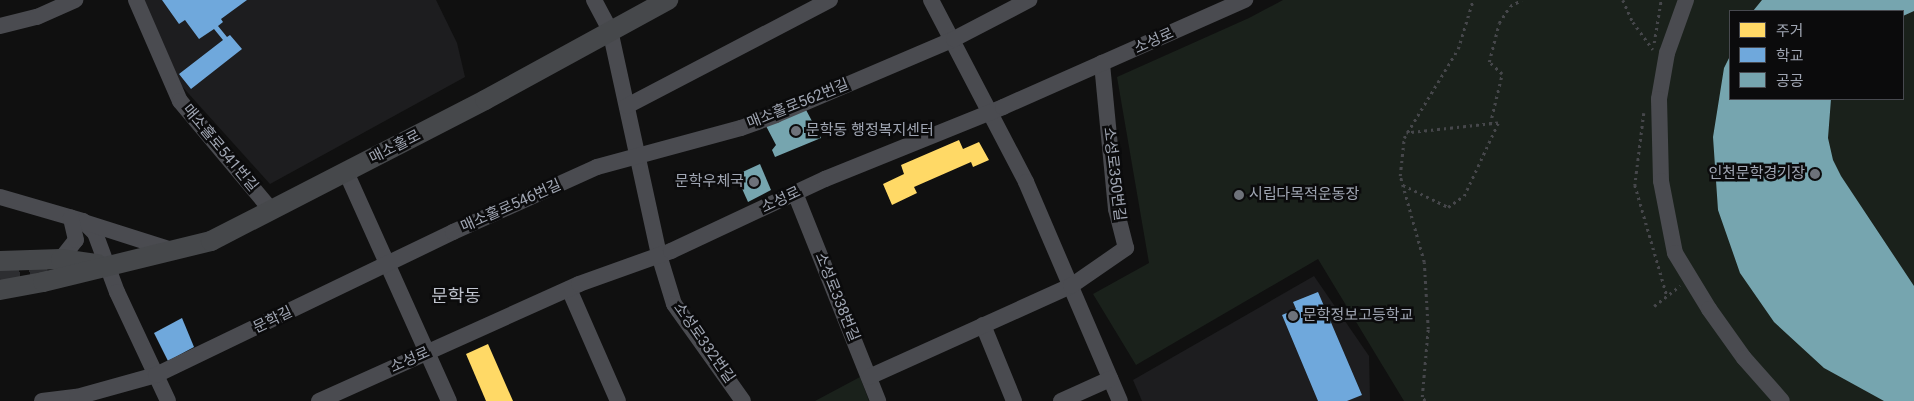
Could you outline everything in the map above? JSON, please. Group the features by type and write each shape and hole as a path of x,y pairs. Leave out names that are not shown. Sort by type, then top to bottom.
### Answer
{"main road":[{"name":"매소홀로","path":"0,290 175,251 211,241 485,100 668,0"},
{"path":"0,261 61,259 110,265"}],"street":[{"path":"0,26 37,18 75,0"},
{"name":"매소홀로541번길","path":"136,0 180,101 272,211"},
{"path":"594,0 610,30 659,255"},
{"path":"627,106 830,0"},
{"path":"931,0 992,111 1071,286 1120,401"},
{"name":"매소홀로562번길","path":"637,154 742,128 954,39 1029,0"},
{"name":"소성로","path":"318,401 569,289 659,255 795,193 992,111 1245,0"},
{"path":"1686,0 1667,53 1659,99 1661,181 1675,253 1739,351 1782,401"},
{"name":"소성로350번길","path":"869,377 1071,286 1126,248 1116,209 1102,63"},
{"name":"매소홀로546번길","path":"388,264 597,167 637,154"},
{"path":"346,172 449,401"},
{"name":"소성로338번길","path":"795,193 878,401"},
{"path":"0,197 175,251"},
{"path":"61,259 76,240 77,220"},
{"path":"77,220 95,233 110,265 117,292 168,401"},
{"name":"소성로332번길","path":"659,255 674,304 743,401"},
{"name":"문학길","path":"42,401 78,399 156,376 388,264"},
{"path":"569,289 618,401"},
{"path":"983,325 1014,401"},
{"path":"1061,401 1110,379"}],"path":[{"path":"1425,401 1422,397 1428,329 1424,262 1400,176 1407,132 1458,49 1473,0"},
{"path":"1490,124 1502,74 1489,62 1500,23 1510,6 1522,0"},
{"path":"1622,0 1633,22 1653,50"},
{"path":"1403,185 1448,207 1464,196 1498,123 1407,132"}],"shaded area":[{"path":"142,0 436,0 457,43 465,77 270,184 179,83"},
{"name":"인천문학경기장","path":"1283,0 1914,0 1914,401 1404,401 1318,259 1136,365 1093,294 1149,263 1117,77 1249,18"},
{"name":"문학정보고등학교","path":"1314,276 1369,356 1370,401 1142,401 1133,380"},
{"path":"860,377 869,401 815,401"}],"building: 주거":[{"path":"959,140 963,149 979,142 989,160 973,167 971,162 914,187 917,193 892,205 883,184 904,174 901,165"},
{"path":"488,344 513,401 486,401 466,354"}],"building: 학교":[{"path":"162,0 247,0 221,19 223,22 218,26 227,37 230,35 242,49 191,89 179,74 223,40 214,29 199,39 185,20 179,24"},
{"path":"1318,292 1362,395 1347,401 1318,401 1282,315 1296,309 1293,302"},
{"path":"182,318 194,347 168,361 154,333"}],"building: 공공":[{"path":"1762,0 1914,0 1914,11 1904,16 1904,10 1754,10"},
{"name":"인천문학경기장","path":"1729,58 1729,100 1831,100 1828,138 1833,160 1841,176 1914,286 1914,401 1884,401 1824,368 1774,322 1740,273 1718,210 1713,137 1724,68"},
{"path":"805,108 821,138 775,157 772,150 776,145 766,126"},
{"name":"문학우체국","path":"760,164 771,190 748,202 736,175"}],"tunnel":[{"path":"0,278 48,273"}],"place":[{"name":"문학동 행정복지센터","path":"796,131"},
{"name":"인천문학경기장","path":"1815,174"},
{"name":"문학우체국","path":"754,182"},
{"name":"시립다목적운동장","path":"1239,195"},
{"name":"문학정보고등학교","path":"1293,316"}],"district":[{"name":"문학동","path":"456,296"}]}
